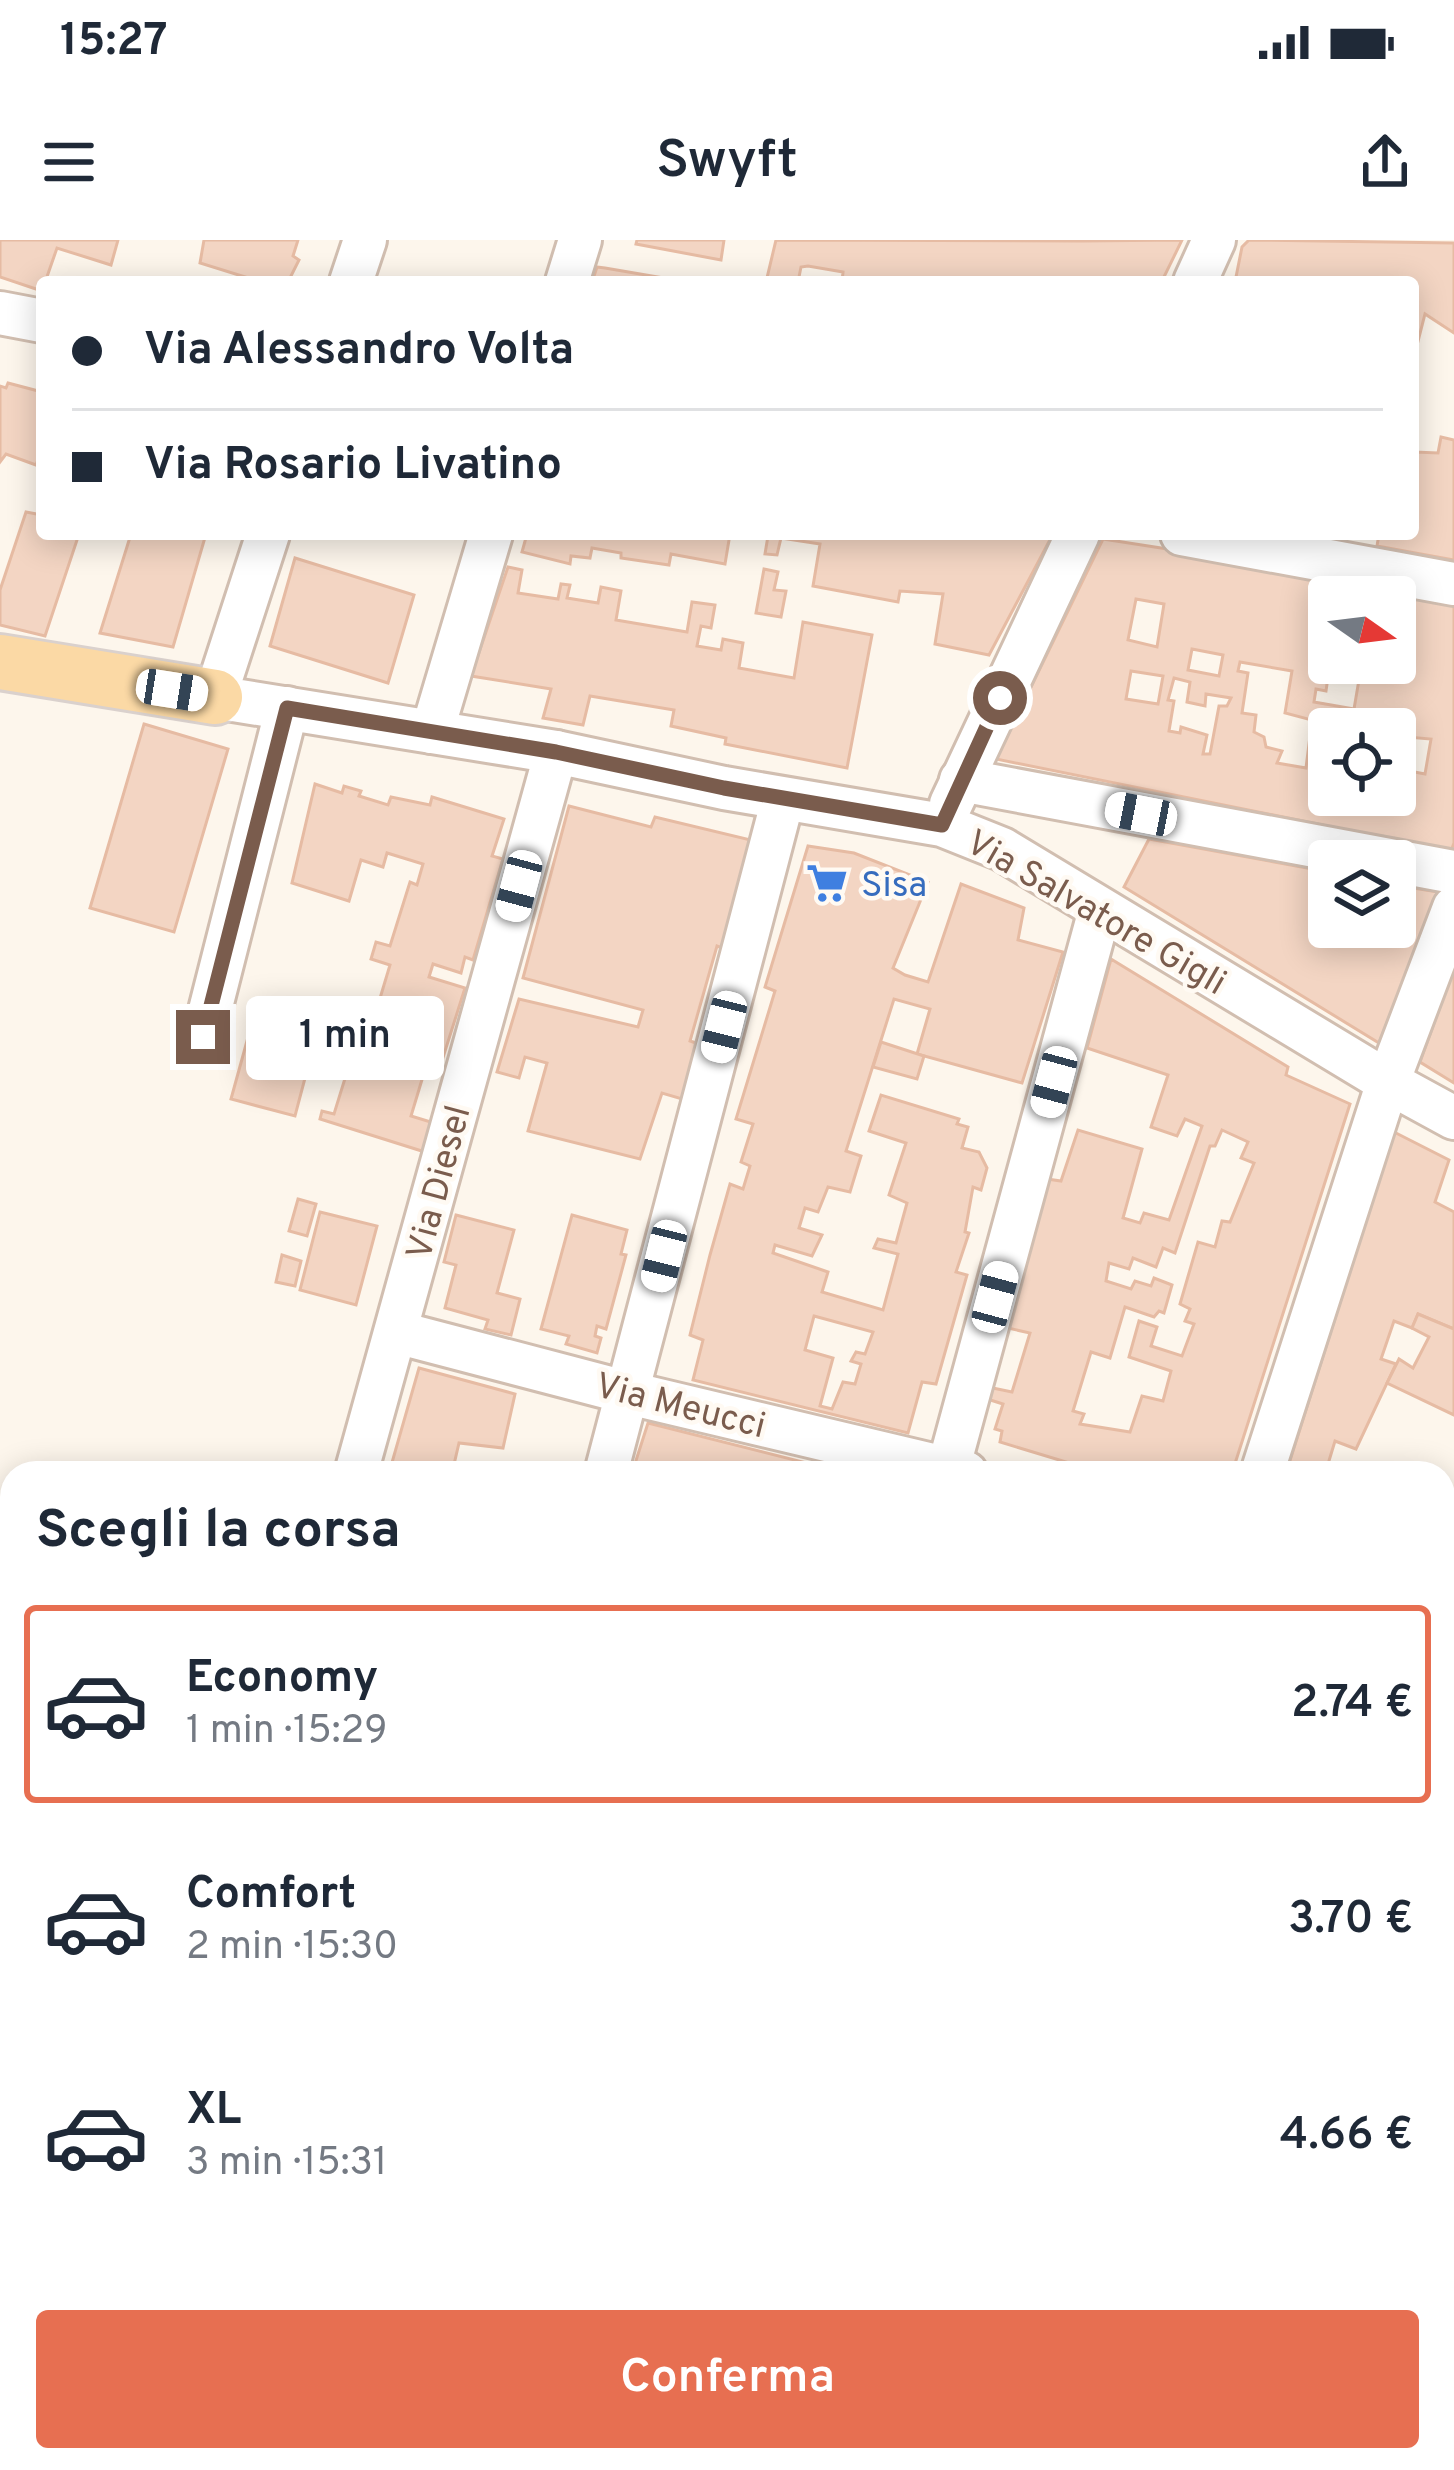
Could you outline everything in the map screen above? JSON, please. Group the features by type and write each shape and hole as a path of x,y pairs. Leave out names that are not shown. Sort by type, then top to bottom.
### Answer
{"main road":[{"path":"0,662 215,697"}],"street":[{"path":"353,276 365,240"},
{"path":"569,276 580,240"},
{"path":"1198,276 1214,240"},
{"path":"0,314 36,320"},
{"path":"215,697 266,540"},
{"path":"432,732 489,540"},
{"path":"942,825 1075,540"},
{"path":"1215,540 1454,584"},
{"name":"Via Salvatore Gigli","path":"215,697 556,752 784,799 942,825 1002,849 1454,1118"},
{"path":"203,1037 287,708"},
{"name":"Via Diesel","path":"359,1461 556,752"},
{"path":"961,780 1454,872"},
{"path":"609,1461 784,799"},
{"path":"1266,1461 1388,1082 1454,908"},
{"path":"957,1461 1100,910"},
{"name":"Via Meucci","path":"396,1331 912,1461"}],"building":[{"path":"0,240 118,240 111,265 57,248 47,276 36,276 36,289 0,277"},
{"path":"204,240 298,240 293,256 299,260 291,276 242,276 200,263"},
{"path":"637,240 724,240 721,260 636,244"},
{"path":"776,240 1182,240 1164,276 843,276 843,272 808,266 801,267 799,276 767,276"},
{"path":"1249,240 1454,243 1454,333 1425,314 1419,338 1419,276 1236,276 1242,247"},
{"path":"597,267 652,276 594,276"},
{"path":"8,383 36,390 36,465 6,454 0,462 0,386 6,388"},
{"path":"1441,437 1454,440 1454,560 1377,546 1378,540 1419,540 1419,452 1438,453"},
{"path":"26,512 36,514 36,540 77,540 45,636 0,625 0,590"},
{"path":"129,540 204,540 173,647 100,633"},
{"path":"525,540 729,540 725,564 671,554 669,565 592,548 590,558 571,556 570,564 522,552"},
{"path":"767,540 781,540 777,555 765,554"},
{"path":"794,540 1050,540 989,655 935,644 943,594 900,591 898,602 813,586 820,544"},
{"path":"1103,540 1258,563 1325,576 1308,576 1308,684 1327,684 1326,691 1316,689 1314,702 1348,708 1308,708 1308,719 1285,713 1292,671 1240,662 1238,671 1248,673 1242,713 1256,715 1254,732 1264,737 1266,747 1282,751 1277,763 1306,768 1308,752 1308,816 1416,816 1416,772 1425,774 1431,739 1416,738 1416,708 1354,708 1358,684 1416,684 1416,594 1454,601 1451,851 1416,844 1416,840 1397,840 996,759","holes":["1136,599 1164,604 1157,647 1128,640","1192,649 1223,655 1219,676 1188,670","1131,671 1163,676 1158,704 1126,699","1174,678 1190,682 1187,702 1205,706 1206,694 1231,698 1227,706 1219,706 1210,754 1203,754 1207,735 1181,727 1180,733 1169,731 1174,701 1168,700"]},
{"path":"295,558 414,595 388,683 270,646"},
{"path":"508,567 522,570 518,593 558,599 561,584 570,585 567,598 598,603 601,587 621,591 616,620 687,632 692,602 715,605 711,628 701,626 697,646 721,650 723,639 743,643 739,668 794,678 803,622 872,635 847,768 725,744 726,738 671,726 674,710 590,696 583,725 543,718 551,689 471,676"},
{"path":"764,569 778,572 774,590 786,591 781,617 756,613"},
{"path":"144,724 228,749 174,932 90,908"},
{"path":"315,784 342,793 344,786 388,805 391,797 430,805 432,797 504,819 492,856 503,859 473,960 465,957 461,973 433,964 429,977 465,988 440,1067 427,1063 411,1116 434,1123 425,1152 320,1119 322,1111 334,1114 356,1043 340,1038 349,1008 375,1015 390,965 371,959 376,942 390,946 410,882 417,885 423,864 387,853 383,867 361,860 349,901 292,883"},
{"path":"569,806 651,827 655,817 755,841 725,949 717,946 690,1041 699,1044 682,1099 662,1093 640,1159 528,1131 547,1063 525,1057 519,1078 497,1072 519,999 638,1027 643,1010 523,978"},
{"path":"1149,839 1308,868 1308,948 1416,948 1416,888 1438,892 1379,1043 1124,887"},
{"path":"808,846 854,853 928,882 893,968 905,975 928,982 961,884 1024,908 1018,940 1063,952 1022,1083 917,1054 930,1009 894,999 846,1151 861,1156 850,1192 828,1187 818,1212 805,1208 799,1228 822,1235 812,1256 775,1245 773,1253 828,1272 822,1292 883,1310 898,1254 874,1248 878,1239 896,1243 907,1203 889,1195 906,1143 869,1131 881,1095 959,1119 957,1124 968,1127 962,1148 979,1152 987,1168 981,1190 973,1187 965,1232 969,1233 956,1272 967,1275 936,1384 922,1382 908,1433 693,1380 703,1340 690,1335 710,1255 730,1184 743,1189 750,1166 741,1162 753,1124 736,1119 775,991 765,987","holes":["814,1316 873,1332 865,1354 856,1352 851,1361 861,1364 855,1384 843,1382 832,1409 820,1406 833,1358 805,1350"]},
{"path":"1111,959 1288,1067 1286,1075 1350,1104 1236,1461 1063,1461 1000,1442 1002,1431 995,1429 1003,1404 984,1398 988,1387 1012,1392 1030,1333 1003,1327 1047,1179 1061,1181 1078,1130 1142,1149 1123,1218 1140,1223 1144,1213 1169,1220 1202,1126 1185,1119 1177,1136 1151,1127 1168,1075 1087,1048","holes":["1222,1130 1248,1142 1241,1158 1254,1163 1230,1222 1222,1221 1215,1247 1198,1242 1180,1304 1190,1309 1185,1321 1194,1324 1182,1356 1151,1346 1157,1327 1139,1321 1129,1357 1171,1371 1163,1401 1142,1396 1130,1432 1080,1424 1084,1414 1073,1411 1091,1352 1110,1358 1125,1307 1154,1317 1159,1311 1164,1313 1172,1285 1154,1278 1151,1286 1135,1281 1131,1289 1106,1281 1109,1263 1129,1269 1133,1258 1156,1267 1163,1248 1175,1253 1210,1146 1215,1146"]},
{"path":"1454,968 1454,1083 1420,1062"},
{"path":"261,1014 318,1029 295,1116 231,1099 250,1030 257,1031"},
{"path":"881,1042 924,1056 917,1079 873,1067"},
{"path":"1394,1132 1449,1160 1435,1202 1454,1212 1454,1329 1418,1314 1412,1328 1394,1321 1381,1359 1396,1364 1356,1449 1335,1441 1329,1461 1290,1461"},
{"path":"298,1199 316,1204 307,1236 289,1231"},
{"path":"320,1212 377,1226 356,1305 300,1290"},
{"path":"456,1215 514,1230 497,1293 520,1299 511,1335 485,1329 488,1320 445,1308 456,1265 444,1262"},
{"path":"572,1215 627,1230 621,1254 626,1255 606,1329 597,1326 595,1336 601,1338 597,1353 566,1344 569,1336 541,1329"},
{"path":"282,1255 301,1261 295,1286 276,1282"},
{"path":"1418,1314 1454,1329 1454,1415 1387,1383 1399,1359 1413,1368 1429,1337 1412,1328"},
{"path":"419,1368 515,1394 503,1448 459,1443 455,1461 392,1461"},
{"path":"648,1423 798,1461 636,1461"}],"place":[{"name":"Sisa","path":"827,883"}],"route":[{"path":"203,1037 287,708 556,752 724,788 942,825 1000,698"}]}
